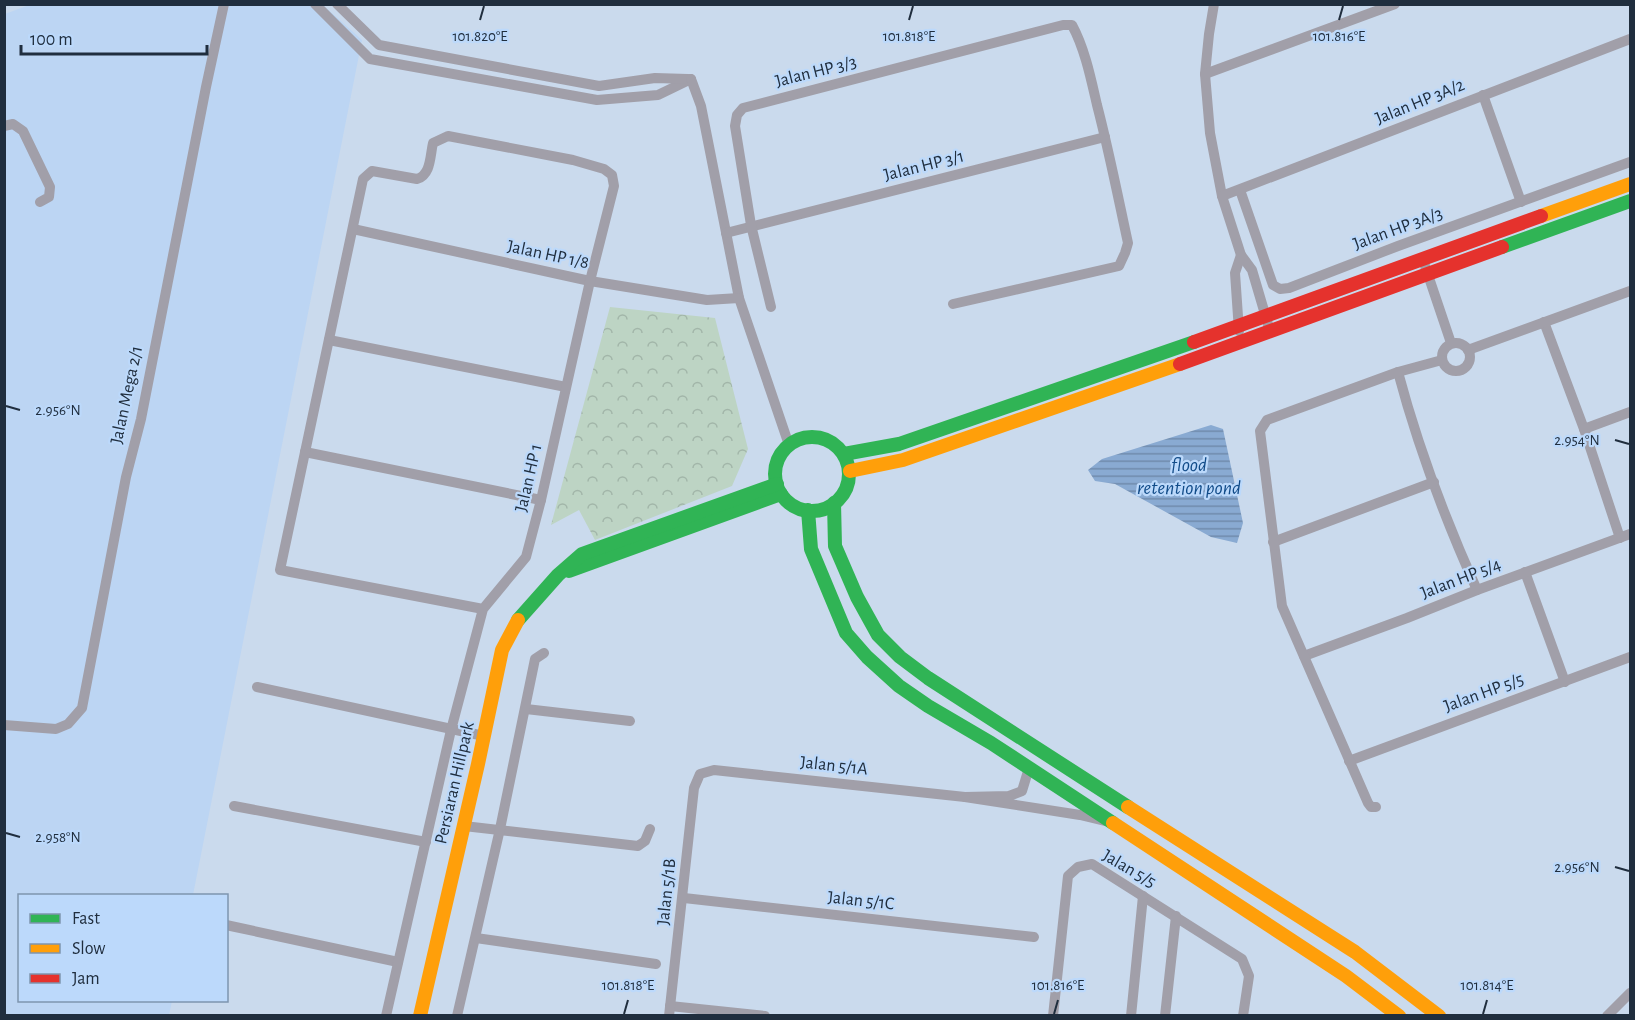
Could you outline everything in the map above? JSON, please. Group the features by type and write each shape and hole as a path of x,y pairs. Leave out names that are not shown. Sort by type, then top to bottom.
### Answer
{"street":[{"name":"Jalan Mega 2/1","path":"4,724 56,729 68,724 82,708 124,488 141,419 224,4"},
{"path":"315,4 370,59 597,100 658,95 691,79"},
{"path":"337,4 379,45 600,86 655,78 691,79"},
{"path":"1214,4 1205,74 1210,133 1222,196 1241,255 1252,270 1270,332"},
{"path":"1205,74 1395,4"},
{"name":"Jalan HP 3/3","path":"751,225 735,126 737,115 743,108 1063,25 1072,25 1077,34 1092,82 1105,137"},
{"name":"Jalan HP 3A/2","path":"1222,196 1630,39"},
{"path":"479,64 478,75 489,82"},
{"path":"691,79 701,106 739,298 789,445"},
{"path":"1484,95 1521,202"},
{"path":"4,126 13,124 23,131 50,187 50,197 40,202"},
{"name":"Jalan HP 1","path":"352,229 363,179 372,171 417,179 424,177 427,173 432,143 448,135 573,160 604,169 612,175 614,186 526,556 483,609 451,730 386,1016"},
{"path":"953,304 1119,266 1128,243 1105,137"},
{"name":"Jalan HP 3/1","path":"726,232 1105,137"},
{"name":"Jalan HP 3A/3","path":"1240,190 1273,285 1280,289 1289,288 1630,162"},
{"path":"844,454 899,444 1265,317 1630,184"},
{"path":"850,471 903,460 1270,332 1630,201"},
{"path":"751,225 771,307"},
{"path":"352,229 280,570 483,609"},
{"name":"Jalan HP 1/8","path":"352,229 590,281 706,300 739,298"},
{"path":"1241,255 1235,273 1238,326 1243,341"},
{"path":"1423,260 1451,343"},
{"path":"1468,350 1630,291"},
{"path":"1544,322 1625,536"},
{"path":"329,340 566,387"},
{"path":"1451,343 1459,343 1468,350 1470,360 1461,370 1449,369 1442,360 1444,349 1451,343"},
{"path":"1376,807 1371,807 1368,803 1282,606 1260,431 1267,420 1398,372 1442,360"},
{"path":"1398,372 1413,427 1457,546 1477,590"},
{"path":"1584,429 1630,412"},
{"path":"818,438 835,445 844,454 850,471 842,496 826,508 808,510 789,502 779,489 777,463 789,445 800,439 818,438"},
{"path":"305,452 541,500"},
{"path":"1273,542 1434,482"},
{"name":"Persiaran Hillpark","path":"420,1016 502,650 514,624 558,575 779,489"},
{"path":"834,503 835,546 857,597 878,635 893,650 928,678 1355,951 1439,1016"},
{"path":"808,510 811,549 846,633 867,657 900,686 1346,976 1399,1016"},
{"name":"Jalan HP 5/4","path":"1304,656 1625,536"},
{"path":"1525,572 1565,682"},
{"path":"458,1016 501,829 536,659 544,653"},
{"name":"Jalan HP 5/5","path":"1349,760 1630,657"},
{"path":"257,687 484,736"},
{"path":"526,709 630,721"},
{"path":"965,797 1009,796 1022,791 1029,768"},
{"name":"Jalan 5/1A","path":"700,774 714,770 965,797"},
{"name":"Jalan 5/1B","path":"670,1011 684,898 694,788 700,774"},
{"path":"1050,782 1109,809 1128,806"},
{"path":"965,797 1080,815 1114,824"},
{"path":"234,806 426,842"},
{"path":"1128,806 1136,823 1139,840"},
{"path":"464,826 638,846 645,841 650,829"},
{"name":"Jalan 5/5","path":"1053,1016 1068,876 1078,867 1092,864 1242,959 1249,976 1243,1016"},
{"path":"1131,1016 1143,896"},
{"name":"Jalan 5/1C","path":"684,898 1034,937"},
{"path":"1165,1016 1176,916"},
{"path":"228,925 398,962"},
{"path":"476,938 657,964"},
{"path":"1346,976 1355,951"},
{"path":"1607,1016 1630,993"},
{"path":"670,1011 765,1016"}],"shaded area":[{"path":"32,4 323,5 362,40 193,894 18,894 18,1002 172,1002 169,1015 5,1016 5,14"}],"green space":[{"path":"610,307 715,318 748,449 732,486 595,540 579,510 551,525"}],"water":[{"name":"flood retention pond","path":"1211,425 1223,429 1243,523 1237,543 1211,537 1115,484 1095,481 1088,470 1102,459"}],"traffic: fast":[{"path":"1502,247 1630,201"},
{"path":"844,454 899,444 1194,342"},
{"path":"812,437 826,440 838,448 846,460 849,474 846,488 838,500 826,508 812,511 798,508 786,500 778,488 775,474 778,460 786,448 798,440 812,437"},
{"path":"518,620 558,575 582,554 777,484"},
{"path":"569,571 781,494"},
{"path":"834,503 835,546 857,597 878,635 900,657 928,678 1128,807"},
{"path":"808,510 811,549 846,633 867,657 899,686 928,706 991,743 1113,823"}],"traffic: slow":[{"path":"1541,216 1630,184"},
{"path":"850,471 903,460 1180,364"},
{"path":"420,1016 502,650 518,620"},
{"path":"1128,807 1355,952 1439,1016"},
{"path":"1113,823 1346,976 1399,1016"}],"traffic: jam":[{"path":"1194,342 1541,216"},
{"path":"1180,364 1502,247"}]}
